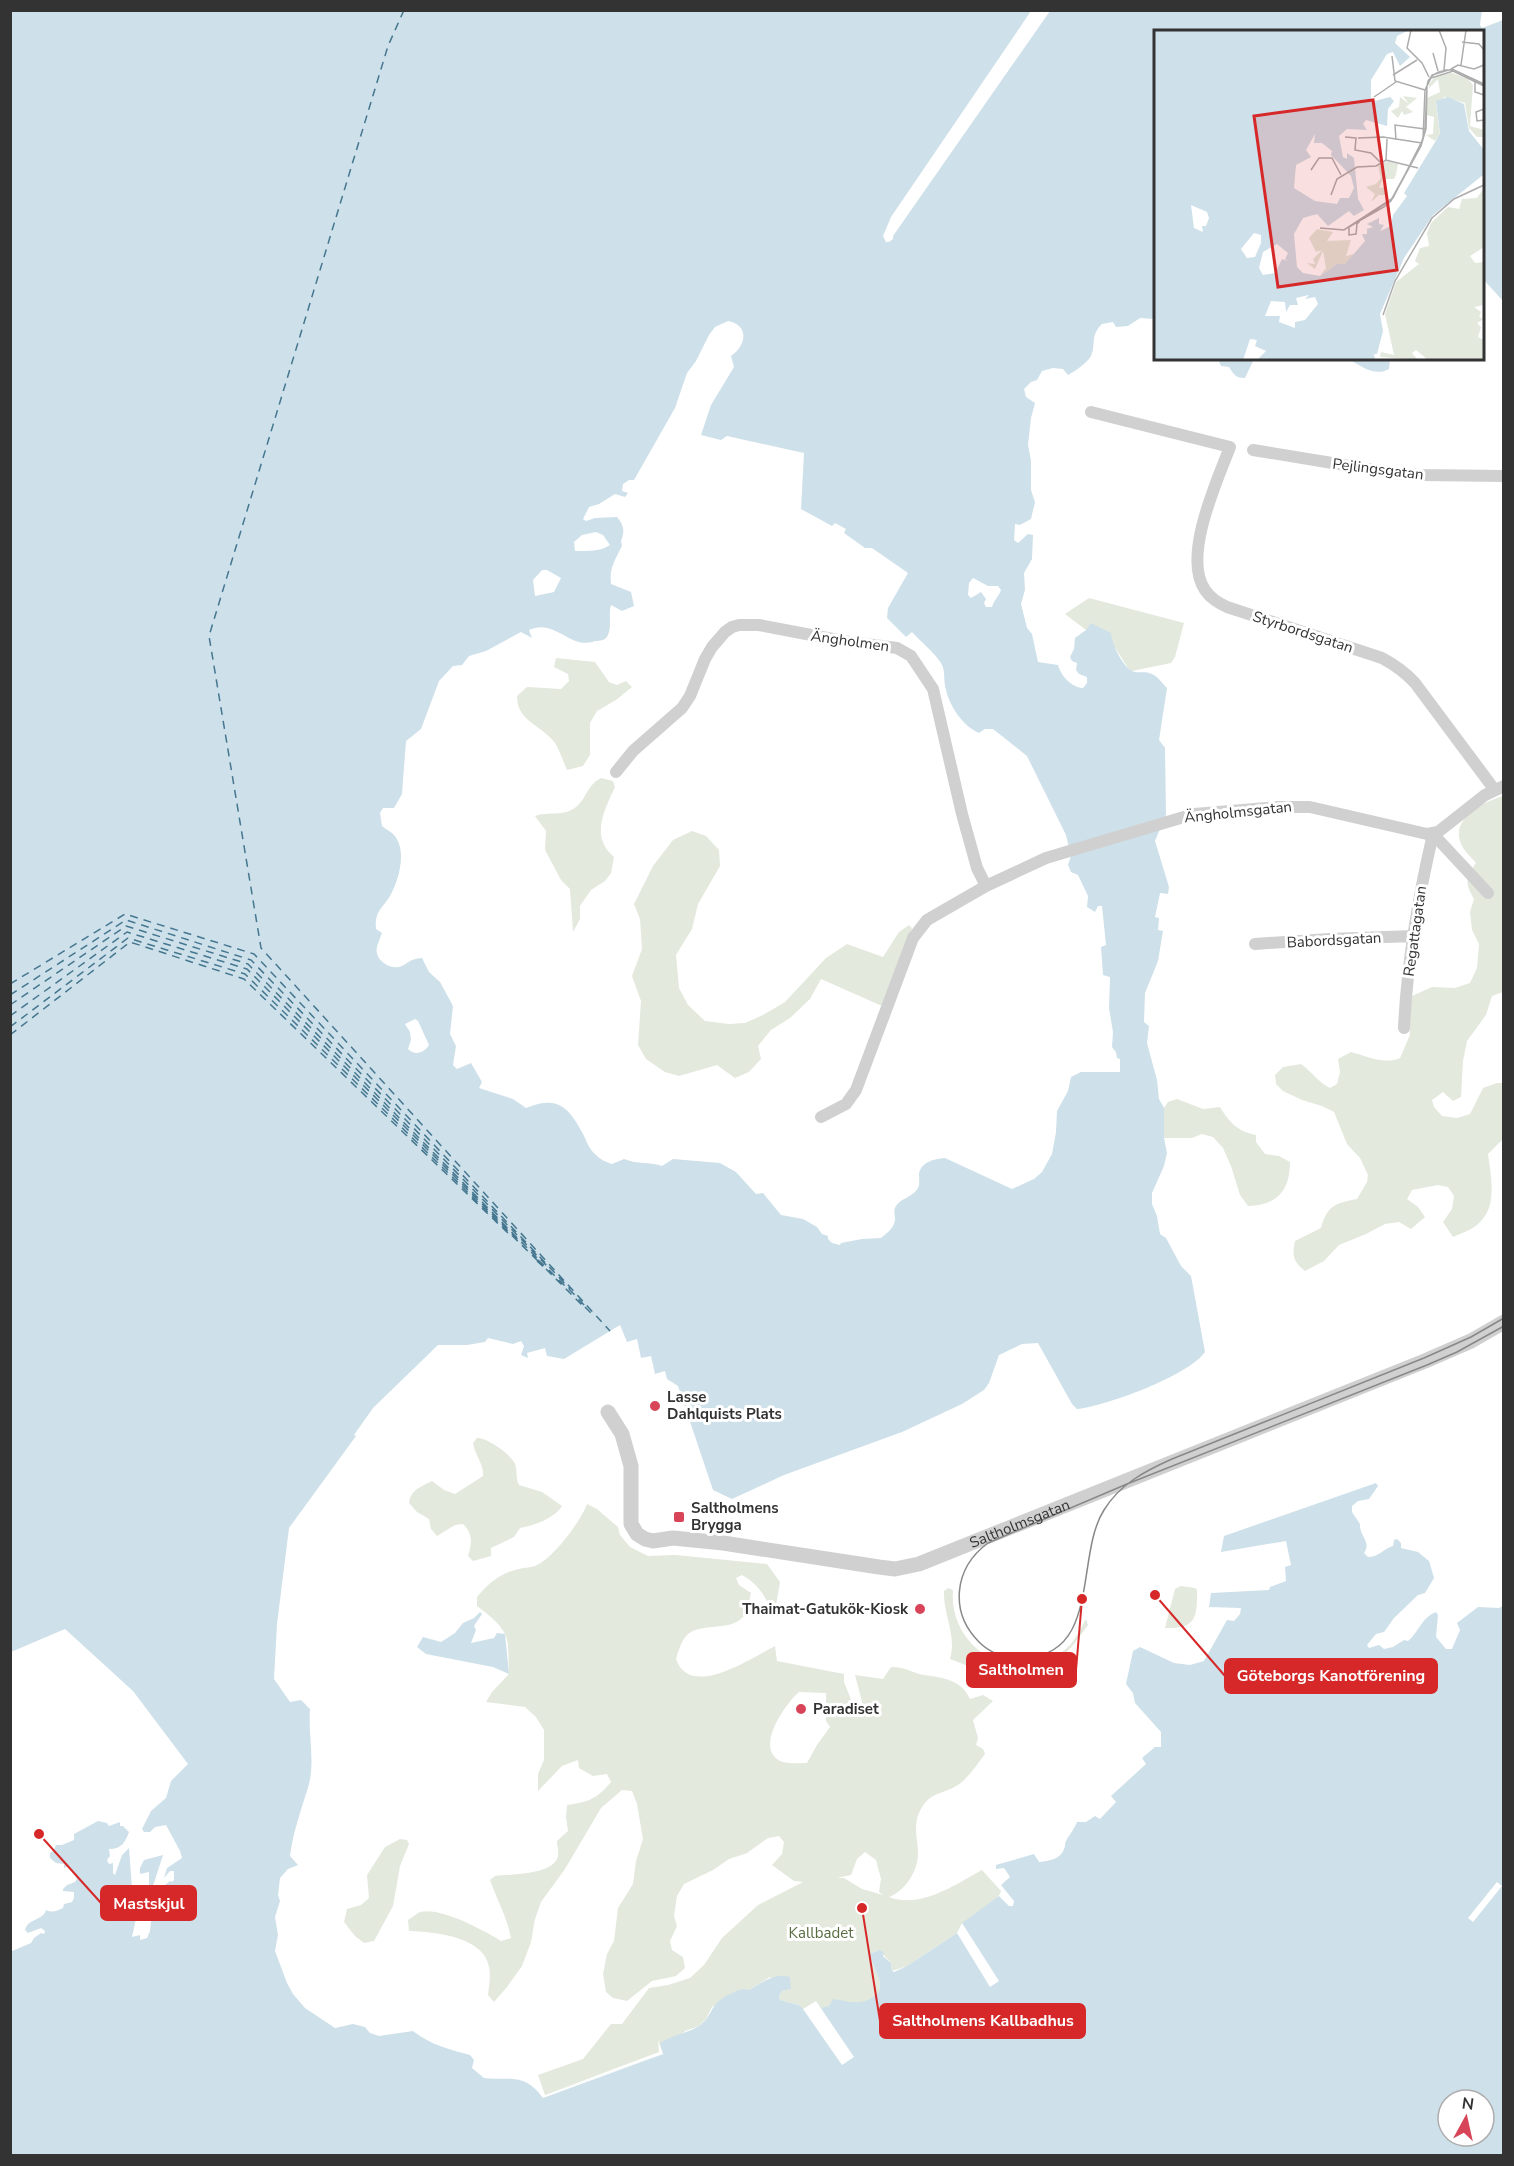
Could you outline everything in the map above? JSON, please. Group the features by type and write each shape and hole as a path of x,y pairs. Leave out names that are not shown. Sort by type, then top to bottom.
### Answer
{"street":[{"name":"Styrbordsgatan","path":"1091,412 1230,447 1202,523 1198,571 1205,591 1227,607 1382,658 1393,664 1415,683 1499,788"},
{"name":"Pejlingsgatan","path":"1253,450 1393,473 1503,476"},
{"name":"Ängholmen","path":"616,772 633,751 682,708 690,696 712,647 732,627 759,625 843,641 897,648 911,656 933,688 962,814 977,868 986,886"},
{"path":"1488,893 1433,834 1485,795 1499,788"},
{"name":"Ängholmsgatan","path":"986,886 1046,858 1194,814 1296,806 1310,807 1433,834"},
{"name":"Regattagatan","path":"1404,1028 1406,991 1421,886 1433,834"},
{"path":"821,1117 846,1104 856,1090 913,938 920,926 986,886"},
{"name":"Babordsgatan","path":"1255,944 1414,936"},
{"name":"Saltholmsgatan","path":"608,1412 622,1434 631,1466 631,1524 634,1530 645,1539 653,1541 673,1538 723,1543 895,1569 919,1564 1425,1361 1472,1341 1503,1322"}],"green space":[{"path":"1089,598 1184,623 1175,657 1171,663 1132,671 1128,668 1112,643 1086,630 1065,614"},
{"path":"556,658 595,662 609,682 617,685 626,681 632,687 597,711 590,723 590,755 583,766 567,770 555,743 521,712 517,696 527,687 561,689 569,681 568,674 554,667"},
{"path":"601,778 613,781 615,787 601,824 602,841 614,857 611,873 605,881 591,890 580,906 580,919 573,932 570,889 561,880 545,850 546,831 535,816 571,810"},
{"path":"1503,796 1503,992 1492,996 1486,1015 1467,1041 1463,1061 1461,1097 1453,1101 1443,1092 1432,1100 1434,1107 1442,1116 1457,1118 1470,1114 1483,1088 1503,1083 1503,1139 1488,1154 1492,1191 1488,1209 1476,1226 1453,1237 1443,1222 1452,1209 1454,1196 1448,1187 1438,1185 1412,1190 1407,1199 1418,1207 1425,1217 1411,1229 1399,1222 1385,1224 1339,1245 1324,1261 1305,1271 1294,1258 1295,1241 1321,1228 1326,1215 1333,1207 1357,1199 1367,1182 1368,1175 1360,1158 1347,1144 1334,1112 1283,1091 1276,1084 1275,1075 1283,1067 1301,1064 1330,1088 1337,1084 1340,1072 1338,1059 1351,1052 1388,1061 1400,1058 1410,1035 1409,1016 1412,996 1432,987 1455,988 1470,983 1477,968 1479,944 1472,930 1470,912 1474,899 1468,881 1476,863 1461,844 1460,826 1464,819 1478,807"},
{"path":"692,831 706,836 719,850 720,866 698,904 692,929 676,955 679,988 688,1005 705,1021 745,1023 763,1015 785,1002 826,958 847,944 883,957 899,932 909,925 912,928 882,1006 821,979 810,999 790,1018 771,1030 758,1046 761,1059 749,1072 735,1078 717,1065 679,1076 665,1072 646,1059 638,1045 641,1001 632,976 642,949 640,919 634,904 653,866 673,840"},
{"path":"1177,1099 1203,1109 1220,1107 1235,1126 1256,1135 1256,1142 1265,1154 1279,1156 1290,1162 1288,1181 1280,1194 1267,1203 1248,1206 1240,1195 1223,1148 1213,1137 1202,1134 1192,1138 1164,1138 1164,1108 1168,1102"},
{"path":"477,1438 491,1443 511,1458 515,1464 519,1485 542,1492 562,1506 549,1518 520,1528 514,1537 491,1548 491,1556 473,1561 468,1556 470,1535 463,1524 455,1525 437,1536 431,1529 429,1519 417,1512 409,1503 414,1491 432,1481 444,1490 455,1494 483,1476 473,1443"},
{"name":"Kallbadet","path":"587,1504 597,1509 618,1527 620,1535 630,1547 648,1556 676,1555 767,1564 780,1582 776,1605 772,1607 751,1581 742,1575 736,1578 739,1585 751,1593 744,1616 731,1624 699,1629 686,1636 676,1659 683,1671 694,1676 707,1676 722,1672 775,1646 777,1661 844,1674 844,1682 856,1717 865,1713 855,1675 883,1679 891,1667 951,1681 962,1687 970,1699 983,1695 993,1701 973,1720 978,1738 976,1745 983,1749 985,1754 962,1782 925,1803 917,1821 916,1867 910,1880 889,1897 901,1900 925,1898 982,1870 1001,1891 999,1896 967,1921 957,1933 907,1966 892,1971 891,1963 879,1950 872,1953 870,1956 880,1982 879,1993 870,2001 858,2003 842,2065 799,2005 780,2000 779,1996 782,1991 790,1989 770,1977 749,1990 712,2007 706,2019 699,2026 685,2031 663,2054 545,2095 538,2075 583,2059 611,2024 622,2024 649,1988 690,1978 704,1965 722,1938 758,1905 803,1882 794,1881 772,1865 782,1854 784,1842 779,1836 768,1838 747,1853 729,1859 713,1870 684,1884 677,1896 674,1916 677,1926 670,1941 672,1950 683,1957 685,1968 676,1976 652,1981 627,2001 613,1998 606,1992 603,1974 607,1954 614,1941 618,1908 633,1884 636,1861 643,1839 637,1804 632,1791 622,1790 601,1808 565,1869 541,1902 522,1966 494,2002 488,1995 489,1967 478,1948 468,1942 444,1935 409,1931 408,1920 420,1912 429,1911 462,1921 501,1941 511,1938 490,1880 495,1876 521,1874 549,1867 558,1856 557,1841 568,1831 567,1805 592,1799 611,1782 607,1774 593,1776 579,1768 578,1760 562,1766 538,1791 538,1774 544,1760 544,1730 536,1717 525,1707 486,1702 509,1674 508,1648 503,1630 493,1618 477,1606 477,1597 501,1576 521,1568 535,1566 551,1555 579,1520","holes":["799,1692 826,1693 826,1721 830,1727 807,1763 786,1763 774,1756 770,1748 771,1738 774,1727 786,1706","865,1852 876,1860 881,1879 879,1892 883,1895 862,1889 844,1878 837,1878 851,1875 857,1859"]},
{"path":"1181,1586 1197,1590 1193,1620 1184,1626 1165,1628 1175,1589"},
{"path":"948,1588 953,1590 955,1612 962,1631 975,1647 992,1658 1010,1665 1030,1665 1050,1659 1072,1643 1086,1619 1088,1625 1059,1659 1031,1671 1017,1673 1016,1682 1004,1680 950,1659 952,1642 944,1600 944,1591"},
{"path":"400,1839 407,1840 409,1844 400,1866 393,1906 374,1941 364,1943 344,1922 347,1909 361,1905 369,1898 367,1875 385,1847"}],"shaded area":[{"path":"1482,10 1480,25 1482,28 1503,20 1503,301 1484,280 1484,30 1154,30 1154,319 1140,318 1128,326 1116,327 1113,322 1102,324 1096,332 1091,356 1077,370 1068,375 1063,369 1053,368 1042,371 1037,380 1024,389 1026,397 1035,403 1028,445 1031,461 1031,490 1035,502 1031,519 1020,525 1015,524 1014,540 1018,543 1028,534 1033,535 1032,559 1024,573 1025,590 1021,604 1027,628 1032,634 1038,662 1058,665 1067,680 1074,686 1083,688 1087,683 1087,677 1079,674 1076,670 1077,663 1070,657 1074,649 1075,638 1091,623 1111,633 1113,643 1126,666 1135,672 1154,675 1167,688 1159,740 1165,748 1166,815 1155,841 1169,887 1168,894 1160,893 1155,917 1159,918 1158,930 1163,931 1158,961 1145,993 1144,1022 1149,1026 1147,1043 1157,1080 1159,1099 1164,1108 1164,1138 1167,1153 1152,1193 1152,1204 1160,1234 1166,1238 1181,1266 1191,1276 1205,1352 1182,1371 1165,1380 1126,1396 1077,1409 1038,1343 1022,1344 999,1355 989,1383 984,1390 962,1404 902,1432 784,1475 732,1499 713,1490 678,1386 667,1379 665,1371 655,1374 651,1356 641,1358 637,1339 627,1342 620,1325 564,1359 547,1356 545,1348 527,1353 528,1358 521,1355 524,1346 521,1341 513,1344 488,1338 485,1342 467,1345 438,1345 373,1408 354,1435 356,1436 289,1528 277,1624 274,1679 290,1702 301,1700 310,1709 311,1775 295,1829 290,1856 298,1865 288,1869 280,1878 278,1895 280,1901 275,1917 278,1935 275,1951 293,1994 305,2008 335,2028 353,2024 365,2027 370,2033 379,2036 413,2031 447,2049 470,2055 474,2060 472,2068 484,2078 523,2081 543,2098 663,2054 660,2043 699,2026 724,1997 740,1990 749,1990 774,1977 790,1977 791,1989 782,1991 779,1996 780,2000 799,2005 803,2009 816,2001 821,2008 829,2006 833,1999 852,2002 868,2000 879,1992 880,1982 870,1956 872,1953 879,1950 884,1952 883,1956 891,1963 894,1972 957,1933 962,1923 999,1896 1009,1906 1013,1906 1014,1901 1001,1885 1010,1877 1004,1868 996,1869 996,1865 1034,1854 1039,1862 1057,1857 1065,1847 1077,1822 1086,1822 1095,1816 1100,1819 1116,1802 1111,1796 1146,1764 1142,1758 1155,1747 1161,1747 1161,1732 1135,1703 1133,1693 1126,1684 1133,1651 1140,1647 1174,1663 1190,1665 1204,1661 1227,1620 1234,1621 1240,1614 1241,1608 1209,1607 1211,1593 1269,1590 1270,1587 1286,1581 1285,1567 1291,1565 1286,1541 1221,1552 1224,1536 1376,1483 1378,1486 1369,1499 1358,1501 1352,1506 1352,1512 1360,1524 1366,1542 1364,1553 1368,1557 1375,1556 1393,1546 1394,1540 1397,1539 1401,1543 1401,1548 1418,1552 1429,1561 1434,1578 1425,1593 1418,1595 1394,1618 1384,1632 1376,1634 1367,1645 1369,1648 1379,1645 1384,1649 1393,1647 1404,1640 1408,1641 1423,1621 1436,1612 1438,1615 1436,1637 1446,1649 1452,1649 1460,1630 1457,1623 1478,1607 1499,1608 1503,1606 1503,2155 11,2155 10,1952 31,1943 41,1933 44,1934 45,1931 41,1928 28,1933 25,1930 29,1923 42,1916 46,1910 57,1911 63,1908 64,1904 72,1902 74,1892 63,1891 63,1889 77,1879 69,1866 64,1868 64,1864 56,1863 50,1858 50,1853 56,1845 74,1840 74,1834 98,1821 107,1823 109,1826 120,1822 120,1826 129,1832 122,1845 109,1849 110,1856 107,1860 109,1864 113,1863 115,1875 122,1855 129,1848 132,1888 128,1896 130,1911 137,1914 132,1937 140,1935 140,1940 147,1938 151,1921 173,1915 174,1907 169,1900 171,1897 169,1890 152,1901 146,1897 149,1893 149,1872 140,1874 144,1860 163,1855 153,1886 155,1890 159,1890 174,1880 174,1871 170,1871 164,1878 167,1868 182,1858 166,1825 155,1827 150,1832 144,1832 142,1829 151,1811 166,1798 171,1781 188,1764 133,1691 65,1629 11,1652 11,11","holes":["728,321 735,323 743,331 742,342 731,356 734,367 711,405 701,435 721,440 727,436 804,453 801,509 832,526 835,523 846,529 844,533 865,548 872,548 908,573 888,608 887,618 906,637 912,632 941,663 948,696 963,721 979,733 985,729 993,729 1027,756 1066,835 1071,856 1068,865 1071,872 1078,875 1088,896 1087,907 1095,912 1098,906 1102,906 1106,945 1101,947 1103,975 1110,977 1109,1008 1113,1032 1112,1047 1117,1058 1120,1059 1120,1072 1081,1072 1071,1077 1068,1091 1057,1111 1052,1154 1042,1172 1034,1179 1012,1189 945,1158 932,1160 920,1170 919,1185 916,1191 896,1206 895,1220 888,1232 881,1238 862,1239 840,1245 832,1243 828,1236 803,1219 781,1215 763,1193 756,1194 736,1172 720,1163 673,1159 662,1166 624,1159 612,1164 602,1160 592,1151 579,1126 561,1106 546,1103 526,1108 513,1099 479,1088 482,1082 471,1063 457,1069 453,1065 456,1046 450,1034 453,1006 440,982 429,972 422,958 395,967 383,962 377,951 382,933 376,929 376,918 393,889 399,873 401,856 398,840 382,826 380,813 383,808 394,808 402,794 406,741 421,729 439,681 453,666 462,665 469,656 486,651 521,632 532,638 529,630 538,627 554,630 584,643 603,640 609,631 611,605 622,611 634,606 631,592 611,584 612,569 622,546 621,523 617,517 595,518 586,521 583,519 589,507 615,494 625,497 628,493 622,491 623,484 634,480 675,408 687,373 709,335 715,327","596,532 603,535 610,545 598,550 575,551 574,542 582,535","542,570 547,570 561,578 554,592 535,596 533,580","973,578 988,586 998,586 1001,590 992,607 986,607 984,603 986,599 981,592 971,598 968,595 969,583","415,1019 429,1045 419,1053 408,1049 411,1040 410,1032 405,1024"]},
{"path":"1218,360 1254,360 1245,378 1236,376 1229,367 1221,366"},
{"path":"1351,360 1390,360 1389,369 1384,371 1378,372"},
{"path":"480,1612 482,1614 474,1626 476,1630 471,1643 494,1638 497,1633 505,1634 509,1674 493,1667 426,1654 417,1647 423,1637 441,1642"}],"pier":[{"path":"1031,11 1050,11 893,239 886,242 883,236 891,217"},
{"path":"1497,1882 1502,1886 1473,1922 1468,1918"},
{"path":"962,1923 999,1981 990,1987 957,1933"},
{"path":"816,2001 854,2057 842,2065 803,2009"},
{"path":"658,2040 663,2054 545,2095 659,2052"}],"ferry route":[{"path":"404,10 388,46 209,636 261,948 610,1331"},
{"path":"10,984 125,914 254,954 570,1289"},
{"path":"10,995 126,920 251,960 549,1268"},
{"path":"10,1005 126,926 248,964 539,1260"},
{"path":"10,1016 127,932 247,969 522,1244"},
{"path":"10,1027 128,938 245,974 538,1261"},
{"path":"10,1035 130,942 244,979 512,1237"},
{"path":"538,1260 548,1269"},
{"path":"537,1261 547,1270"},
{"path":"546,1269 583,1306"},
{"path":"549,1270 569,1290"},
{"path":"569,1289 586,1307"},
{"path":"585,1307 594,1316"}],"tram line":[{"path":"1504,1318 1471,1337 1424,1358 1172,1459 1134,1479 1125,1486 1110,1501 1104,1510 1095,1529 1076,1621 1065,1640 1049,1652 1025,1658 1000,1655 979,1642 969,1630 960,1604 962,1577 977,1553 988,1543 1127,1484 1427,1365 1457,1352 1504,1326"}],"place":[{"name":"Lasse Dahlquists Plats","path":"655,1406"},
{"name":"Saltholmens Brygga","path":"679,1517"},
{"name":"Göteborgs Kanotförening","path":"1155,1595"},
{"name":"Saltholmen","path":"1082,1599"},
{"name":"Thaimat-Gatukök-Kiosk","path":"920,1609"},
{"name":"Paradiset","path":"801,1709"},
{"name":"Mastskjul","path":"39,1834"},
{"name":"Saltholmens Kallbadhus","path":"862,1908"}]}
